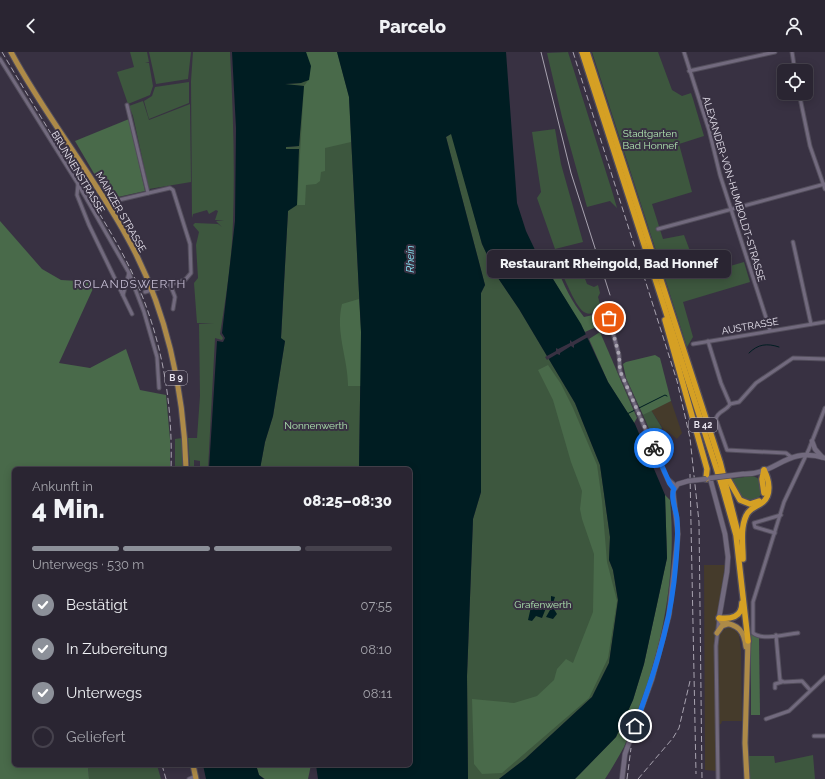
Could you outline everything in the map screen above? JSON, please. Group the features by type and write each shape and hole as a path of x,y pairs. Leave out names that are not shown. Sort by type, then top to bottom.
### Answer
{"highway":[{"name":"B 42","path":"582,52 718,471 733,526 739,558 748,641"},
{"name":"B 42","path":"587,52 720,462 735,514 743,559 748,614 748,641"},
{"path":"660,294 669,335 707,470 708,479"},
{"path":"720,462 736,496 744,503 752,504 762,499 765,490 762,479 764,470"},
{"path":"743,559 743,533 746,516 750,510 763,502 768,493 767,477 764,470"},
{"path":"756,473 762,479"},
{"path":"719,618 733,618 742,607 733,526"}],"main road":[{"name":"MAINZER STRASSE","path":"11,52 127,237 152,290 170,346 183,430 186,467"},
{"path":"719,618 722,622 737,626 742,632 748,659"},
{"path":"717,633 722,626 729,624"},
{"name":"B 42","path":"747,779 745,743 748,641"},
{"path":"193,767 196,778"}],"street":[{"name":"ALEXANDER-VON-HUMBOLDT-STRASSE","path":"684,52 700,107 703,111 714,155 770,330"},
{"path":"690,71 775,52"},
{"path":"792,52 794,64"},
{"name":"BRUNNENSTRASSE","path":"0,59 78,184 129,273 139,295 158,361 159,388"},
{"path":"658,229 825,186 810,146 800,100"},
{"path":"127,105 148,193"},
{"path":"78,184 77,195 84,213 132,314"},
{"path":"106,203 172,189 189,242 192,268 187,279 145,292"},
{"path":"793,242 811,324"},
{"path":"123,295 129,273"},
{"path":"170,284 175,297 173,309"},
{"path":"605,304 619,355 620,371 668,479 675,487"},
{"name":"AUSTRASSE","path":"693,344 825,322"},
{"path":"708,341 721,383 730,404"},
{"path":"791,457 786,452 727,450 716,419 718,414 726,410 730,404 739,402 756,383 793,358 810,357 825,359"},
{"path":"798,633 760,637 753,633 753,602 785,501 825,408"},
{"path":"812,441 814,449 824,458"},
{"path":"743,474 756,473 791,457 806,454 824,458"},
{"path":"622,779 625,754 652,679 667,625 674,576 677,520 673,493 675,487 684,482 764,470"},
{"path":"708,479 723,526 727,545 728,564 717,633 718,779"},
{"path":"775,533 755,527 754,523 781,515"},
{"path":"776,636 782,682"},
{"path":"766,719 789,711 825,677"},
{"path":"775,688 775,684 782,682 802,681 810,690"},
{"path":"814,736 825,736"},
{"path":"189,779 196,778"}],"shaded area":[{"path":"671,401 682,433 677,439 667,431 666,433 651,410"},
{"path":"704,565 725,565 715,631 722,631 728,627 734,628 739,635 741,650 742,721 722,721 721,724 715,724 716,771 705,770"}],"green space":[{"path":"130,52 147,52 149,62 145,63 149,63 153,86 150,95 128,104 117,72 134,67"},
{"path":"149,52 191,52 188,79 156,84"},
{"path":"193,52 230,52 234,180 232,236 220,334 223,338 222,340 215,338 208,467 200,467 200,461 194,460 194,467 190,467 188,438 197,438 200,396 199,324 214,324 197,323 194,283 198,278 196,245 199,232 193,225 195,223 218,224 222,227 216,221 224,220 215,220 218,211 216,210 209,214 207,210 193,214 192,218 191,81"},
{"name":"Nonnenwerth","path":"306,52 337,52 349,97 361,332 359,467 260,467 265,442 273,416 285,341 281,339 288,211 299,149 286,149 286,147 299,146 303,86 285,84 301,83 311,66"},
{"path":"306,52 337,52 349,97 351,142 325,148 325,171 321,172 320,181 316,184 306,185 305,205 297,205 304,86 310,73"},
{"path":"568,52 617,208 610,201 587,207 562,117 547,53"},
{"name":"Stadtgarten Bad Honnef","path":"592,52 658,52 672,90 682,96 691,93 693,99 704,136 679,144 692,192 652,204 663,239 684,235 699,275 744,262 750,282 683,302 693,337 687,347"},
{"path":"189,82 189,103 149,119 144,101 152,96 155,87"},
{"path":"143,101 149,120 190,104 191,182 149,189 133,116 129,106"},
{"path":"129,119 145,191 109,199 75,141"},
{"path":"555,129 561,164 583,242 555,249 537,198 541,192 532,132"},
{"name":"Grafenwerth","path":"452,133 482,244 498,278 519,309 575,403 600,465 610,537 609,560 613,570 618,600 609,663 592,697 525,759 499,779 468,779 467,676 473,519 481,492 481,293 485,285 446,137"},
{"path":"0,221 42,269 61,280 96,282 59,363 90,368 126,349 140,390 166,395 170,439 170,467 12,467 12,767 88,767 89,779 0,779"},
{"path":"591,263 592,267 587,269 584,276 587,284 594,287 598,285 600,293 598,297 602,311 589,314 580,308 564,278 576,267"},
{"path":"557,266 568,293 584,317 602,313 603,318 596,327 585,332 553,279 545,271"},
{"path":"359,299 361,332 361,386 348,386 341,335 340,314 342,304"},
{"path":"600,332 637,418 634,423 608,382 589,339"},
{"path":"655,355 660,358 671,401 643,415 626,378 623,364"},
{"path":"548,365 561,384 573,408 597,465 602,501 607,562 617,601 608,658 589,698 502,773 482,774 474,764 472,699 514,703 537,696 554,680 557,669 566,659 573,663 593,612 594,554 580,509 582,491 571,462 553,400 538,370"},
{"path":"651,410 662,428 653,438 643,415"},
{"path":"182,438 184,467 175,467 175,439"},
{"path":"751,476 759,479 763,492 757,500 752,501 740,496 731,479"},
{"path":"665,495 670,500 672,527 669,581 661,635 646,688 624,747 605,779 575,779 616,737 633,700 644,664 667,558"},
{"path":"751,633 759,638 760,715 751,715"},
{"path":"813,755 815,779 749,779 749,756 774,756 775,763"},
{"path":"88,767 158,767 161,779 89,779"},
{"path":"257,767 311,767 308,779 265,779 259,775"}],"water":[{"path":"232,52 306,52 311,66 309,80 301,83 285,84 304,86 299,146 286,147 286,149 299,149 297,205 288,211 281,338 285,341 273,416 265,442 260,467 209,467 217,341 223,342 225,338 222,333 235,221 236,128"},
{"name":"Rhein","path":"337,52 506,52 517,203 526,231 545,271 553,279 581,324 608,382 635,424 665,495 667,558 644,664 633,700 616,737 575,779 499,779 525,759 592,697 609,663 618,600 613,570 609,560 610,537 600,465 575,403 519,309 498,278 482,244 451,134 446,137 485,285 481,293 481,492 473,519 467,676 468,779 318,779 316,767 412,767 412,467 359,467 361,332 349,97"},
{"path":"551,596 555,597 552,606 557,614 553,619 546,617 550,610 546,608 542,618 536,616 532,621 528,620 531,607 542,610 540,607 541,601 551,602"},
{"path":"203,767 257,767 259,775 264,779 206,779"}],"pier":[{"path":"588,333 590,336 574,345 574,348 571,346 560,353 560,355 557,354 547,360 545,357 556,351 556,348 558,349 570,343 570,340 572,342"}],"waterway":[{"path":"749,353 763,345 779,347"},
{"path":"627,414 665,395 667,396"}],"tunnel":[{"path":"139,295 145,292"}],"tram line":[{"path":"541,52 571,173 610,295"}],"railway":[{"path":"2,52 112,235 127,261 139,288 154,332 165,377 170,423 171,467"},
{"path":"573,52 677,381 690,438 699,522 702,779"},
{"path":"690,474 696,774"},
{"path":"638,779 673,738 679,728 690,681"},
{"path":"627,779 631,748"},
{"path":"163,767 166,779"}],"way so far":[{"path":"609,318 619,355 620,371 654,448"}],"place":[{"name":"Restaurant Rheingold, Bad Honnef","path":"609,318"}],"district":[{"name":"ROLANDSWERTH","path":"130,284"}],"route":[{"path":"635,726 652,679 667,625 672,599 677,541 676,508 673,493 674,489 670,484 654,448"}]}
